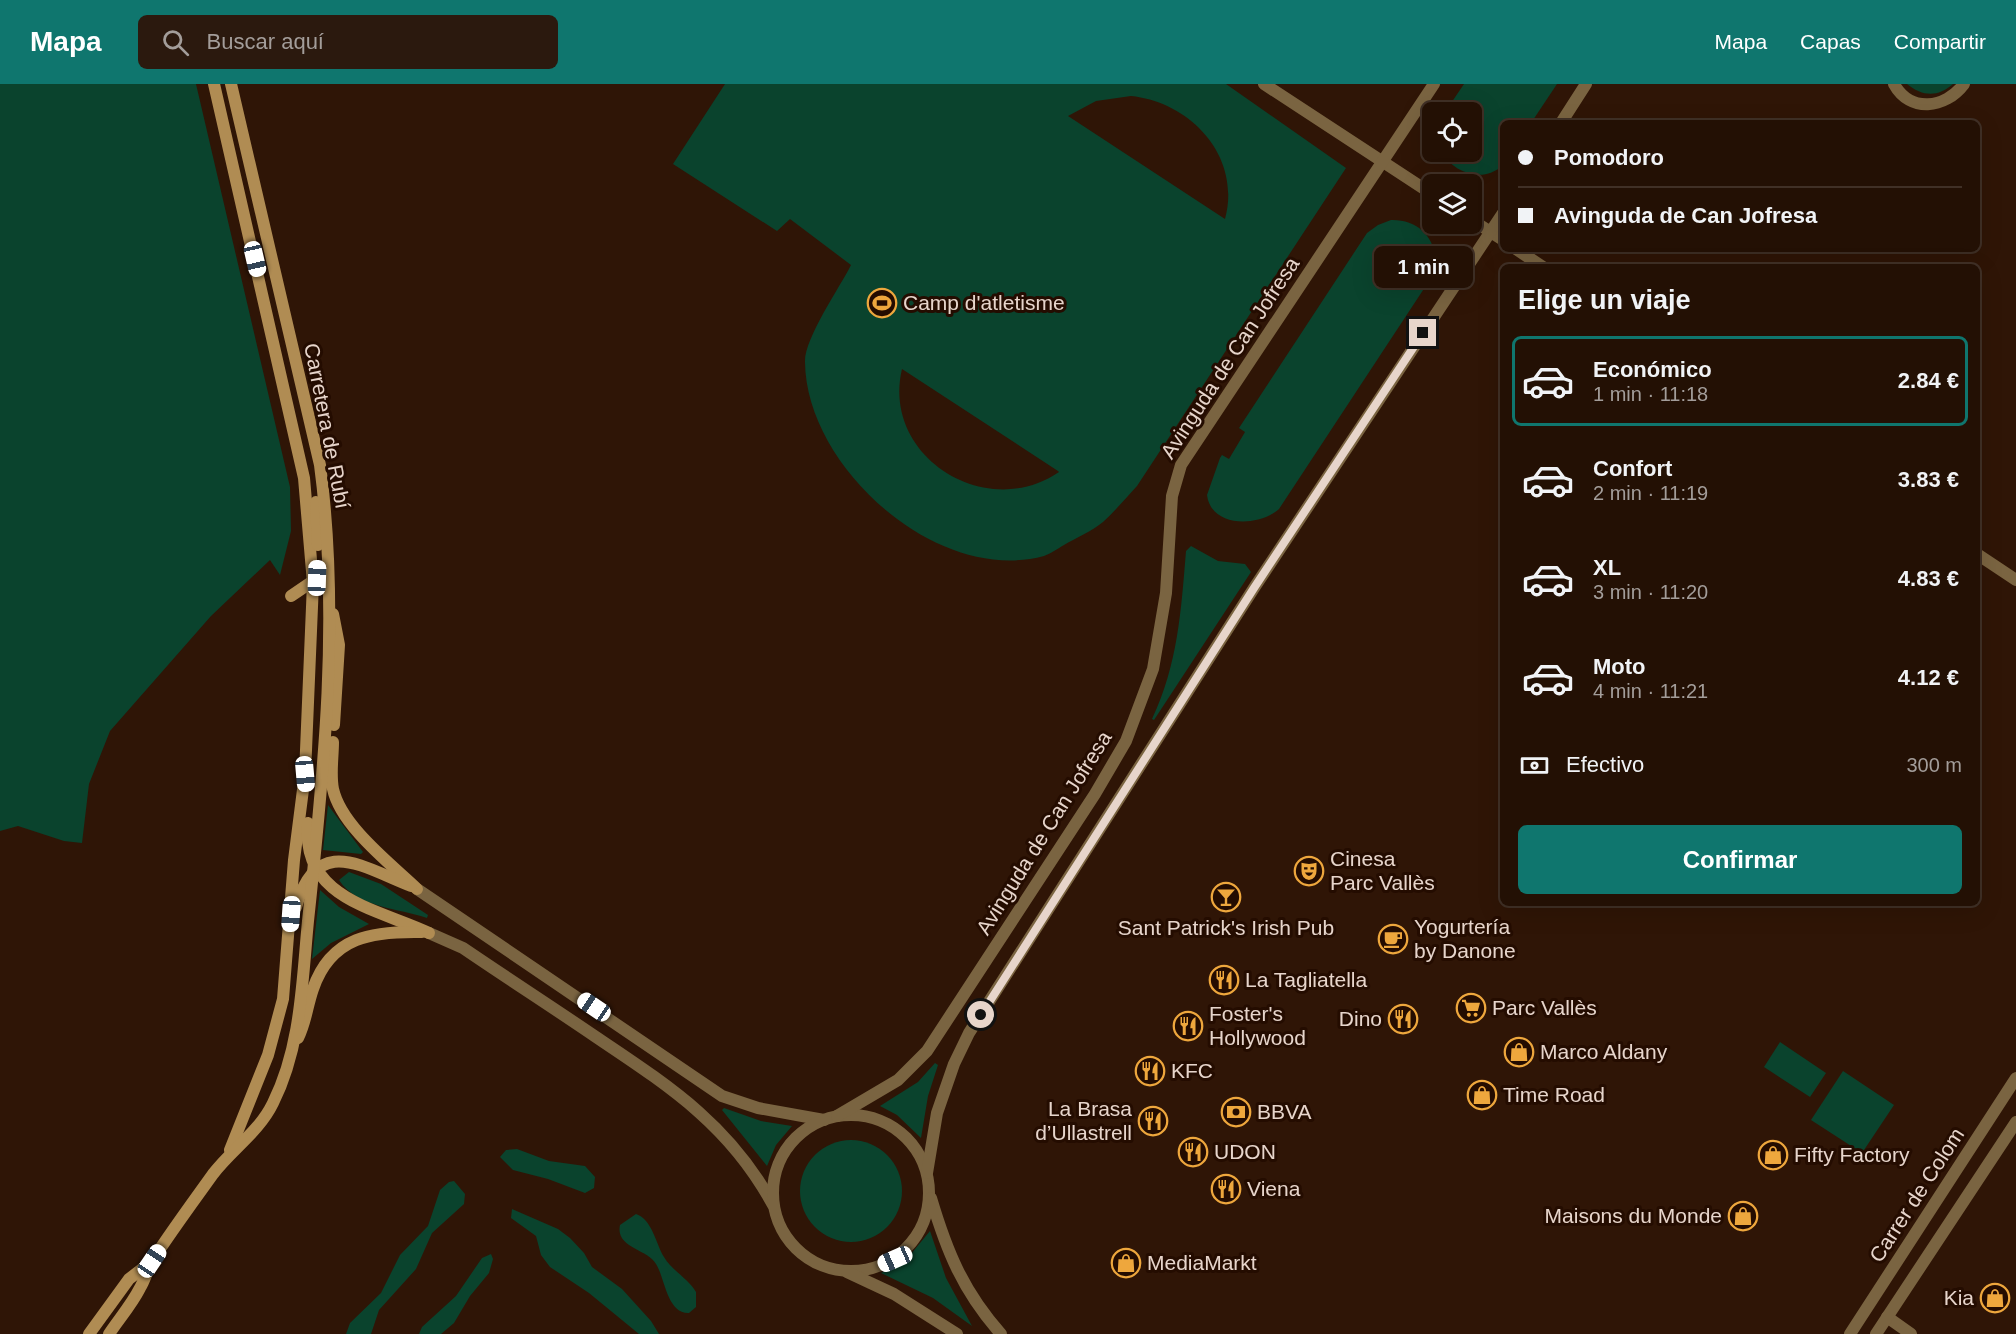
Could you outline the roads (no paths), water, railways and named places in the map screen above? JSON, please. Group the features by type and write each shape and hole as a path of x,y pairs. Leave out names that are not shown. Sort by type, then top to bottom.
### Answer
{"main road":[{"name":"Carretera de Rubí","path":"109,1334 140,1289 152,1261 228,1154 257,1089 278,1022 305,774 313,583 304,477 214,84"},
{"name":"Carretera de Rubí","path":"228,1154 260,1127 273,1104 295,1045 316,867 317,823 326,734 328,651 326,529 320,465 231,84"},
{"path":"293,350 316,500 317,578 313,583 291,596 312,599 320,611 328,651"},
{"path":"328,598 339,645 332,767 333,789 338,803 357,830 417,889"},
{"path":"305,774 309,812 307,847 316,867 338,893 350,902 429,933"},
{"path":"290,928 299,896 316,867 338,862 354,864 372,868 417,889"},
{"path":"295,1045 307,1021 313,990 322,970 337,951 352,941 372,934 429,933"},
{"name":"Carretera de Rubí","path":"89,1334 129,1279 152,1261"}],"street":[{"path":"1264,84 1422,188"},
{"name":"Avinguda de Can Jofresa","path":"837,1116 898,1080 927,1051 1117,757 1153,669 1166,593 1172,496 1181,465 1434,84"},
{"path":"1563,120 1586,84"},
{"path":"1894,84 1900,95 1907,100 1926,105 1943,102 1958,92 1964,84"},
{"name":"Avinguda de Can Jofresa","path":"927,1173 937,1113 954,1064 969,1033 1254,588 1500,218"},
{"path":"1482,226 1500,238"},
{"path":"1521,252 1539,264"},
{"path":"1980,556 2016,580"},
{"path":"417,889 722,1096 758,1108 824,1120"},
{"path":"429,933 463,948 679,1093 732,1145 763,1186 774,1206 781,1227 793,1245 814,1262 846,1271 894,1294 957,1334"},
{"name":"Carrer de Colom","path":"1850,1334 2016,1078"},
{"path":"774,1206 774,1179 783,1154 801,1133 824,1120 837,1116 860,1115 883,1122 902,1134 917,1152 927,1173 930,1194 946,1250 984,1315 1000,1334"},
{"name":"Carrer de Colom","path":"1876,1334 2016,1122"},
{"path":"846,1271 872,1269 895,1259 913,1242 925,1219 930,1194"},
{"path":"1887,1317 1911,1334"}],"place":[{"name":"Camp d'atletisme","path":"882,303"},
{"name":"Cinesa Parc Vallès","path":"1309,871"},
{"name":"Sant Patrick's Irish Pub","path":"1226,897"},
{"name":"Yogurtería by Danone","path":"1393,939"},
{"name":"La Tagliatella","path":"1224,980"},
{"name":"Parc Vallès","path":"1471,1008"},
{"name":"Dino","path":"1403,1019"},
{"name":"Foster's Hollywood","path":"1188,1026"},
{"name":"Marco Aldany","path":"1519,1052"},
{"name":"KFC","path":"1150,1071"},
{"name":"Time Road","path":"1482,1095"},
{"name":"BBVA","path":"1236,1112"},
{"name":"La Brasa d’Ullastrell","path":"1153,1121"},
{"name":"UDON","path":"1193,1152"},
{"name":"Fifty Factory","path":"1773,1155"},
{"name":"Viena","path":"1226,1189"},
{"name":"Maisons du Monde","path":"1743,1216"},
{"name":"MediaMarkt","path":"1126,1263"},
{"name":"Kia","path":"1995,1298"}]}
